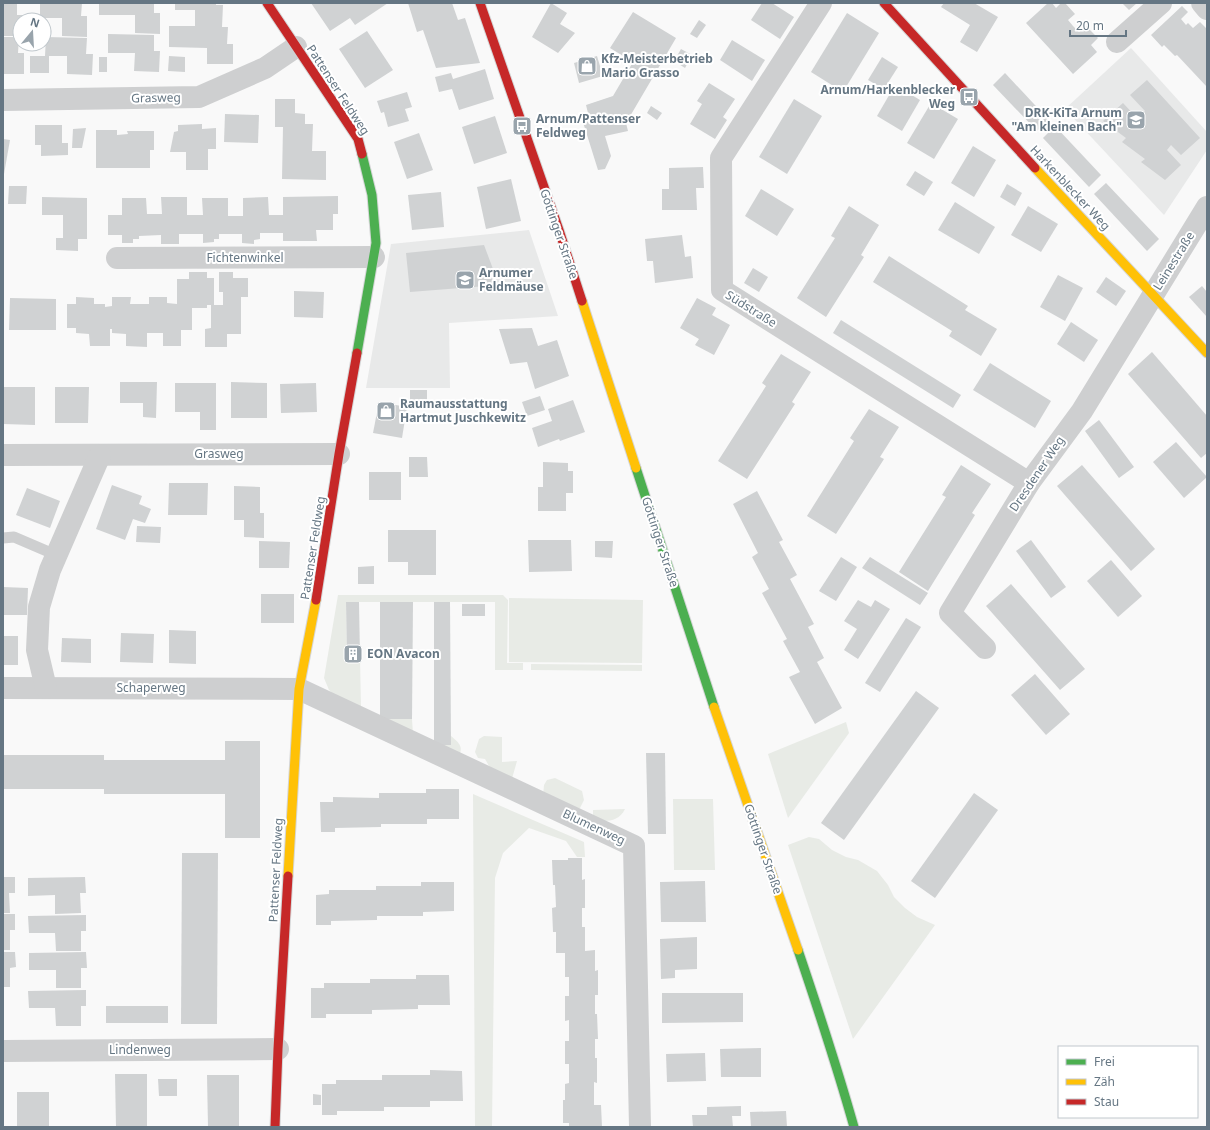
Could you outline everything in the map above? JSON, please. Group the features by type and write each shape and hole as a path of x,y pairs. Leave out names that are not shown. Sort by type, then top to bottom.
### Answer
{"street":[{"name":"Pattenser Feldweg","path":"267,3 358,139 372,195 376,243 339,454 318,591 300,689 278,1049 276,1127"},
{"name":"Göttinger Straße","path":"480,3 559,230 699,662 765,857 818,1006 854,1127"},
{"name":"Südstraße","path":"821,3 721,158 722,290 1029,483"},
{"name":"Harkenblecker Weg","path":"884,3 964,92 1207,353"},
{"path":"1116,42 1160,3"},
{"path":"1202,3 1207,9"},
{"name":"Grasweg","path":"3,100 199,97 265,68 296,46"},
{"name":"Leinestraße","path":"1153,294 1207,207"},
{"name":"Fichtenwinkel","path":"117,258 374,257"},
{"name":"Dresdener Weg","path":"985,648 950,613 1029,483 1082,411 1153,294"},
{"path":"46,688 37,650 39,607 50,570 100,454"},
{"name":"Grasweg","path":"3,455 339,454"},
{"name":"Schaperweg","path":"3,688 300,689"},
{"name":"Blumenweg","path":"300,689 634,846 640,1127"},
{"name":"Lindenweg","path":"3,1051 278,1049"},
{"name":"Göttinger Straße","path":"841,1080 859,1127"}],"lane":[{"path":"3,538 14,538 56,555"}],"shaded area":[{"name":"DRK-KiTa Arnum \"Am kleinen Bach\"","path":"1131,48 1207,132 1207,150 1164,215 1065,109"},
{"name":"Arnumer Feldmäuse","path":"529,230 558,316 449,323 450,388 366,388 391,244"},
{"path":"338,595 503,595 508,600 507,663 523,663 523,670 495,670 495,602 346,602 347,657 360,657 361,709 337,698 329,690 324,678"},
{"path":"509,598 643,600 642,663 509,662"},
{"path":"531,664 642,665 642,671 531,670"},
{"path":"380,719 412,719 413,734"},
{"path":"846,722 849,733 788,818 768,754"},
{"path":"451,736 461,747 459,756 434,745"},
{"path":"484,736 502,737 502,762 517,761 511,782 489,766 485,759 478,758 475,752 479,739"},
{"path":"555,778 582,791 584,800 580,808 571,810 543,796 544,785 547,780"},
{"path":"473,794 584,842 585,857 577,857 566,841 529,828 503,853 495,878 492,1127 475,1127"},
{"path":"673,799 713,799 715,870 674,870"},
{"path":"625,809 615,819 607,821 593,820 593,810"},
{"path":"809,837 819,839 832,850 846,857 858,860 877,871 888,885 894,897 905,908 917,917 935,925 853,1039 788,845"}],"building":[{"path":"3,3 17,3 17,12 12,12 12,36 3,36"},
{"path":"40,3 82,3 81,16 87,16 87,37 62,36 62,18 52,18 52,12 40,12"},
{"path":"99,3 154,3 154,13 160,13 160,34 135,33 135,15 99,15"},
{"path":"175,3 216,3 216,5 223,5 222,27 228,27 227,44 233,44 233,64 207,64 207,48 169,47 169,26 195,26 195,10 175,10"},
{"path":"311,3 388,3 355,25 350,18 330,31"},
{"path":"408,3 452,3 458,20 465,18 480,63 436,68 423,30 417,32"},
{"path":"551,3 567,13 560,24 575,33 558,53 532,37"},
{"path":"762,3 772,3 794,17 780,39 751,20"},
{"path":"944,3 974,3 998,17 977,52 960,42 970,25 941,7"},
{"path":"1048,3 1052,3 1056,8 1061,3 1065,3 1075,14 1068,20 1073,26 1079,32 1086,26 1098,38 1091,45 1097,52 1073,74 1026,23"},
{"path":"1122,3 1137,3 1129,10"},
{"path":"1182,6 1188,12 1181,19 1186,25 1188,23 1193,28 1200,22 1206,28 1207,27 1207,87 1177,55 1175,56 1164,45 1162,47 1151,35"},
{"path":"633,12 676,38 626,123 628,131 605,136 611,156 605,169 598,170 582,119 589,117 586,105 613,96 633,62 610,48"},
{"path":"847,13 879,33 843,92 811,72"},
{"path":"699,20 706,25 697,38 690,34"},
{"path":"367,31 393,70 365,88 339,49"},
{"path":"108,34 154,35 154,51 160,51 159,72 134,71 135,53 108,53"},
{"path":"3,37 12,37 12,52 24,53 24,74 3,74"},
{"path":"52,37 87,38 86,54 93,54 92,75 67,74 67,56 45,56 45,52 52,52"},
{"path":"732,40 765,60 752,81 720,60"},
{"path":"681,49 692,55 685,68 674,61"},
{"path":"30,56 49,56 49,73 30,73"},
{"path":"169,56 185,57 185,72 168,71"},
{"path":"597,56 603,76 579,83 574,63"},
{"path":"99,57 107,57 107,72 99,72"},
{"path":"882,57 898,67 884,89 868,80"},
{"path":"485,69 494,99 459,110 452,89 439,92 435,77 451,73 453,79"},
{"path":"1005,73 1049,120 1037,131 993,85"},
{"path":"1147,80 1200,138 1181,155 1171,145 1167,150 1181,165 1165,180 1141,162 1145,159 1122,142 1126,138 1103,121 1123,103 1137,118 1145,111 1130,95"},
{"path":"709,83 735,99 723,117 727,120 715,139 690,124 702,104 697,101"},
{"path":"895,85 920,100 902,131 877,116"},
{"path":"407,92 412,107 405,109 409,121 388,127 384,112 381,113 377,101"},
{"path":"275,99 295,99 295,113 305,114 305,124 313,124 312,151 326,151 326,180 282,179 283,127 275,127"},
{"path":"794,99 822,116 787,174 759,157"},
{"path":"931,103 958,119 934,159 907,143"},
{"path":"651,106 662,113 657,120 647,113"},
{"path":"225,114 259,115 258,143 224,142"},
{"path":"495,116 507,153 474,164 462,127"},
{"path":"202,124 202,129 216,128 216,149 208,149 208,170 186,170 186,152 170,152 174,132 178,131 178,125"},
{"path":"35,125 62,125 62,143 68,143 68,155 41,156 41,145 35,145"},
{"path":"1055,126 1101,175 1089,187 1043,138"},
{"path":"86,128 82,148 72,148 73,129"},
{"path":"96,130 117,130 117,135 128,134 127,131 154,131 154,150 150,150 150,168 96,168"},
{"path":"419,133 433,170 407,179 394,142"},
{"path":"3,139 10,140 4,174 3,174"},
{"path":"973,146 996,160 974,197 951,183"},
{"path":"703,167 704,188 696,188 697,210 662,210 662,189 669,189 669,168"},
{"path":"915,171 933,182 924,196 906,185"},
{"path":"511,179 521,221 486,229 477,187"},
{"path":"1106,183 1159,239 1147,251 1094,194"},
{"path":"1007,184 1022,193 1015,206 1000,197"},
{"path":"9,186 27,186 26,204 8,204"},
{"path":"761,189 794,209 777,236 745,216"},
{"path":"441,192 444,227 412,230 408,195"},
{"path":"338,196 338,214 333,214 333,230 316,230 317,241 283,241 283,233 260,233 260,239 254,240 254,244 242,243 242,234 219,234 219,239 214,239 214,242 203,243 203,234 179,234 179,244 161,244 161,235 139,236 139,239 133,239 133,243 122,243 122,235 108,235 108,215 122,215 122,198 146,198 147,214 162,214 161,197 187,197 187,215 203,215 202,198 228,198 228,216 243,216 243,198 268,197 269,215 283,215 283,197"},
{"path":"42,197 87,198 87,239 78,239 78,251 56,250 56,238 63,238 63,215 42,215"},
{"path":"955,202 995,227 979,254 938,230"},
{"path":"849,206 879,225 861,255 864,257 826,317 797,298 835,238 831,236"},
{"path":"1028,206 1058,224 1041,252 1011,235"},
{"path":"682,235 685,257 691,256 693,278 655,283 653,261 647,261 645,239"},
{"path":"484,245 499,285 410,292 406,253"},
{"path":"889,256 968,306 965,310 997,329 981,356 949,336 952,331 873,282"},
{"path":"753,268 768,277 759,292 744,283"},
{"path":"189,272 207,272 207,278 214,278 214,305 223,305 223,292 219,292 219,272 233,272 233,278 248,278 248,297 241,297 241,334 227,334 227,347 205,347 205,329 211,328 211,305 207,305 207,308 192,308 192,330 181,330 181,346 163,346 163,333 147,333 147,347 126,346 126,334 112,333 112,329 110,329 110,346 90,346 89,334 76,333 76,328 67,328 67,304 76,304 76,297 94,298 94,304 105,304 105,307 112,306 112,297 131,297 130,304 149,304 149,297 167,297 167,303 177,304 177,279 189,279"},
{"path":"1058,275 1083,288 1065,321 1040,307"},
{"path":"1106,277 1126,291 1116,306 1096,292"},
{"path":"1202,286 1207,292 1207,317 1189,297"},
{"path":"294,291 324,292 323,318 294,317"},
{"path":"10,298 56,299 56,330 9,330"},
{"path":"697,298 716,308 712,315 730,325 714,355 695,345 699,339 680,328"},
{"path":"841,320 961,395 953,408 833,333"},
{"path":"1071,322 1098,340 1084,362 1057,344"},
{"path":"532,328 538,346 557,340 569,376 535,389 527,362 510,364 499,329"},
{"path":"1152,352 1207,416 1207,453 1201,458 1128,374"},
{"path":"781,354 811,372 792,402 795,404 747,479 718,461 766,386 762,383"},
{"path":"990,363 1051,401 1035,428 973,390"},
{"path":"120,382 157,382 156,418 143,417 143,403 120,403"},
{"path":"231,382 267,383 267,418 231,418"},
{"path":"175,383 216,383 216,430 200,430 200,412 175,412"},
{"path":"316,383 317,412 281,413 280,384"},
{"path":"3,387 35,387 35,425 3,424"},
{"path":"55,387 89,387 88,423 55,423"},
{"path":"410,390 427,390 427,405 410,405"},
{"path":"540,396 545,410 527,416 522,402"},
{"path":"573,400 585,432 560,441 559,439 538,447 532,428 552,421 548,409"},
{"path":"379,402 407,407 402,438 373,433"},
{"path":"869,409 899,427 880,457 884,459 836,534 807,516 854,441 850,438"},
{"path":"1099,420 1134,467 1119,478 1085,431"},
{"path":"1176,442 1207,477 1184,498 1153,462"},
{"path":"409,457 427,457 428,477 409,477"},
{"path":"543,462 568,463 568,471 573,471 573,493 566,493 566,511 538,511 538,487 543,487"},
{"path":"961,465 991,484 972,513 975,515 928,591 899,572 946,497 942,495"},
{"path":"1082,465 1155,549 1131,571 1057,486"},
{"path":"369,472 401,472 401,500 369,500"},
{"path":"169,483 208,483 207,515 168,515"},
{"path":"112,485 142,496 139,504 151,509 145,523 133,519 125,540 96,529"},
{"path":"234,486 260,487 260,513 264,513 264,538 244,537 244,520 234,520"},
{"path":"27,488 60,501 50,528 16,515"},
{"path":"757,491 783,540 779,542 797,575 790,579 814,624 808,627 824,658 817,662 842,708 815,724 789,677 800,672 783,641 787,639 762,593 769,589 752,557 758,553 733,504"},
{"path":"137,526 161,527 160,543 136,542"},
{"path":"388,530 436,530 436,575 408,575 408,562 388,562"},
{"path":"528,540 571,540 572,571 529,572"},
{"path":"1031,540 1066,587 1051,598 1016,551"},
{"path":"259,541 290,542 289,568 259,568"},
{"path":"595,541 613,541 612,558 595,557"},
{"path":"841,557 857,567 836,601 819,591"},
{"path":"870,557 928,593 920,605 862,568"},
{"path":"1111,560 1142,596 1118,617 1087,581"},
{"path":"374,566 374,584 358,584 358,567"},
{"path":"1011,584 1085,669 1060,690 986,606"},
{"path":"3,587 28,588 27,615 3,615"},
{"path":"261,594 294,594 294,623 261,623"},
{"path":"858,600 871,607 875,600 890,609 858,659 844,650 857,629 844,621"},
{"path":"346,602 359,602 360,657 347,658"},
{"path":"380,602 413,602 412,719 380,719"},
{"path":"434,602 450,602 451,745 434,745"},
{"path":"462,604 485,604 485,616 462,616"},
{"path":"906,618 921,627 880,692 865,683"},
{"path":"169,630 196,631 196,664 169,663"},
{"path":"121,633 154,634 153,663 120,662"},
{"path":"3,636 18,636 18,665 3,665"},
{"path":"62,638 91,639 91,663 61,662"},
{"path":"1035,674 1070,714 1046,735 1011,695"},
{"path":"916,691 939,708 844,840 821,823"},
{"path":"225,741 260,741 260,838 225,838 225,794 104,794 104,789 3,789 3,755 104,755 104,760 225,760"},
{"path":"646,753 665,753 666,834 648,834"},
{"path":"426,789 459,789 459,819 427,819 427,824 381,824 381,827 335,828 335,832 321,832 320,802 333,802 333,797 379,798 379,793 426,793"},
{"path":"974,793 998,810 935,898 911,881"},
{"path":"182,853 218,853 217,1024 181,1024"},
{"path":"568,858 582,858 582,880 585,879 585,908 582,908 582,927 585,927 585,951 595,950 595,971 598,970 598,995 595,995 595,1014 597,1014 598,1039 595,1039 597,1083 594,1082 594,1105 601,1105 602,1127 569,1127 569,1123 563,1123 565,1084 569,1083 569,1064 565,1064 565,1041 569,1041 569,1020 565,1021 565,996 569,996 569,977 565,977 565,953 556,953 556,932 553,932 552,908 556,907 552,860 568,860"},
{"path":"3,877 15,877 15,893 9,893 10,913 3,913"},
{"path":"85,877 86,893 80,893 81,913 55,914 55,895 28,896 28,878"},
{"path":"705,881 706,922 661,922 660,882"},
{"path":"421,882 454,882 454,911 423,912 423,916 377,916 377,920 331,921 331,925 316,925 316,895 329,894 329,890 376,890 376,886 421,886"},
{"path":"3,914 15,914 15,930 10,930 10,950 3,950"},
{"path":"86,915 86,931 81,931 81,951 56,951 55,933 29,933 28,916"},
{"path":"697,937 697,969 675,970 675,978 661,979 660,939"},
{"path":"3,952 15,952 16,967 10,968 10,987 3,987"},
{"path":"86,952 87,968 81,968 81,988 56,988 56,970 29,970 29,953"},
{"path":"416,975 449,975 450,1005 418,1005 418,1009 372,1010 372,1014 326,1014 326,1018 311,1018 311,988 324,988 324,983 370,983 370,979 416,979"},
{"path":"86,990 86,1006 81,1006 81,1026 56,1026 55,1008 29,1008 28,991"},
{"path":"662,993 743,993 743,1022 662,1023"},
{"path":"106,1006 168,1006 168,1023 106,1023"},
{"path":"761,1048 761,1077 721,1077 720,1049"},
{"path":"705,1053 706,1081 667,1082 666,1054"},
{"path":"430,1070 462,1071 463,1101 430,1101 430,1107 384,1107 384,1111 337,1111 337,1115 322,1115 322,1084 336,1084 336,1080 382,1080 382,1075 430,1075"},
{"path":"115,1074 147,1074 147,1127 116,1127"},
{"path":"207,1075 239,1075 239,1127 208,1127"},
{"path":"158,1079 177,1079 177,1096 159,1096"},
{"path":"17,1092 49,1092 49,1127 17,1127"},
{"path":"313,1094 321,1095 321,1105 313,1105"},
{"path":"741,1106 741,1116 732,1116 733,1127 693,1127 692,1115 707,1115 707,1107"},
{"path":"786,1111 787,1127 751,1127 750,1112"}],"traffic: fast":[{"path":"357,353 376,243 372,195 362,154"},
{"path":"636,468 714,707"},
{"path":"798,950 854,1127"}],"traffic: slow":[{"path":"1035,168 1207,353"},
{"path":"582,301 636,468"},
{"path":"288,876 299,689 316,600"},
{"path":"714,707 798,950"}],"traffic: jam":[{"path":"267,3 358,139 362,154"},
{"path":"480,3 559,230 582,301"},
{"path":"884,3 1035,168"},
{"path":"316,600 339,454 357,353"},
{"path":"275,1127 288,876"}],"place":[{"name":"Kfz-Meisterbetrieb Mario Grasso","path":"587,66"},
{"name":"Arnum/Harkenblecker Weg","path":"969,97"},
{"name":"DRK-KiTa Arnum \"Am kleinen Bach\"","path":"1136,120"},
{"name":"Arnum/Pattenser Feldweg","path":"522,126"},
{"name":"Arnumer Feldmäuse","path":"465,280"},
{"name":"Raumausstattung Hartmut Juschkewitz","path":"386,411"},
{"name":"EON Avacon","path":"353,654"}]}
